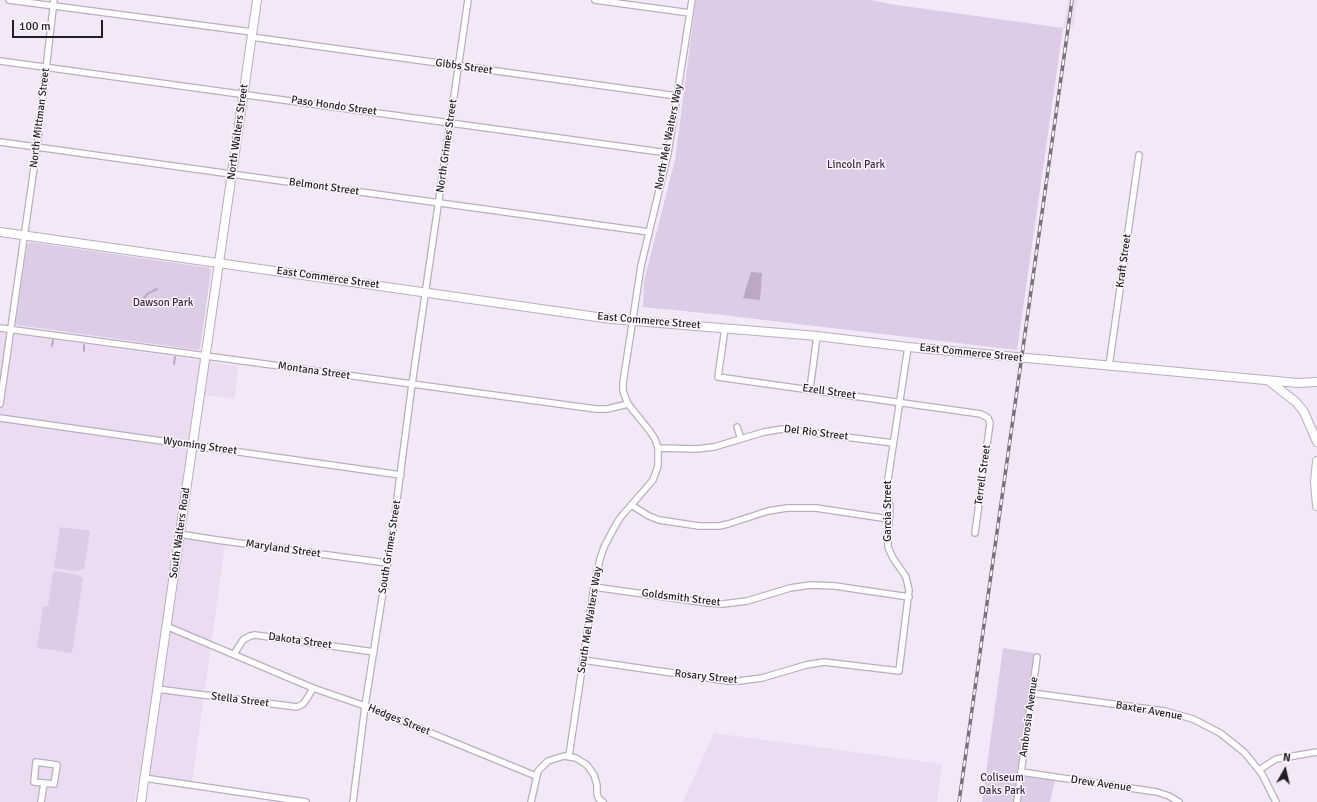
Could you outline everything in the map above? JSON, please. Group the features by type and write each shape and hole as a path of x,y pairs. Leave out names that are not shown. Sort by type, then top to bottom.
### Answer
{"main road":[{"name":"North Walters Street","path":"218,263 257,0"},
{"name":"East Commerce Street","path":"0,232 611,319 817,336 908,347 1301,384 1317,388"},
{"name":"South Walters Road","path":"140,802 218,263"},
{"path":"1268,381 1296,402 1304,412 1317,442"},
{"name":"East Commerce Street","path":"1301,384 1317,382"},
{"path":"1317,461 1315,482 1317,506"}],"street":[{"name":"Gibbs Street","path":"9,0 54,2 459,67 677,96"},
{"name":"North Grimes Street","path":"425,292 468,0"},
{"path":"595,0 690,13"},
{"name":"North Mel Waiters Way","path":"632,320 640,272 668,153 692,0"},
{"name":"North Mittman Street","path":"0,404 37,147 54,2"},
{"name":"Paso Hondo Street","path":"0,61 668,153"},
{"name":"Belmont Street","path":"0,142 649,232"},
{"name":"Kraft Street","path":"1110,366 1139,155"},
{"name":"South Grimes Street","path":"353,802 365,706 401,475 425,292"},
{"name":"South Mel Waiters Way","path":"569,756 594,586 600,559 620,518 647,488 656,473 659,457 658,448 650,430 628,404 623,391 632,320"},
{"name":"Montana Street","path":"0,328 596,409 607,410 628,404"},
{"name":"Ezell Street","path":"725,328 718,377 981,414 988,418"},
{"path":"810,390 817,336"},
{"name":"Garcia Street","path":"899,671 909,597 906,577 893,558 888,547 890,509 888,479 892,443 908,347"},
{"name":"Wyoming Street","path":"0,418 401,475"},
{"name":"Terrell Street","path":"975,533 990,423 988,418"},
{"path":"737,427 741,439"},
{"name":"Del Rio Street","path":"658,448 696,449 714,447 768,431 782,429 892,443"},
{"path":"631,505 659,520 700,526 718,526 728,524 768,511 787,508 816,508 889,519"},
{"name":"Maryland Street","path":"179,534 387,563"},
{"name":"Goldsmith Street","path":"594,586 723,604 747,601 790,588 811,585 835,586 909,597"},
{"name":"Hedges Street","path":"166,626 313,688 365,706 536,776"},
{"name":"Dakota Street","path":"234,654 243,640 255,635 374,652"},
{"name":"Ambrosia Avenue","path":"1017,802 1037,657"},
{"name":"Rosary Street","path":"583,660 717,680 739,681 762,678 810,664 824,662 899,671"},
{"name":"Stella Street","path":"157,689 297,707 303,704 313,688"},
{"name":"Baxter Avenue","path":"1032,693 1164,711 1193,719 1207,725 1244,752 1259,770 1270,787 1276,802"},
{"path":"1259,770 1276,759 1317,752"},
{"path":"531,802 536,776 542,765 560,756 569,756 582,761 591,771 594,775 599,801"},
{"path":"36,762 57,764 54,784 44,783 34,782 36,762"},
{"name":"Drew Avenue","path":"1021,772 1150,790 1163,794 1179,802"},
{"path":"144,778 306,802"},
{"path":"42,802 44,783"}],"shaded area":[{"path":"1068,0 1077,0 1073,29 1063,28"},
{"path":"751,272 762,273 760,300 743,298"},
{"path":"0,332 238,366 235,399 195,393 174,537 225,545 192,782 139,773 134,802 0,802"},
{"path":"714,733 942,764 937,802 683,802"}],"green space":[{"name":"Lincoln Park","path":"696,0 871,0 890,4 1063,28 1017,350 643,307 644,281 675,160"},
{"name":"Dawson Park","path":"30,242 210,268 211,271 200,349 197,350 17,325 16,322 27,245"},
{"path":"60,527 90,531 84,569 75,571 54,568"},
{"path":"53,571 75,574 83,578 72,653 37,648 43,606 48,606"},
{"name":"Coliseum Oaks Park","path":"1003,648 1034,653 1017,775 1055,780 1050,802 982,802"}],"waterway":[{"path":"142,301 147,294 157,289"},
{"path":"52,346 53,340"},
{"path":"84,345 84,351"},
{"path":"174,364 175,357"}],"railway":[{"path":"959,802 1072,0"}]}
